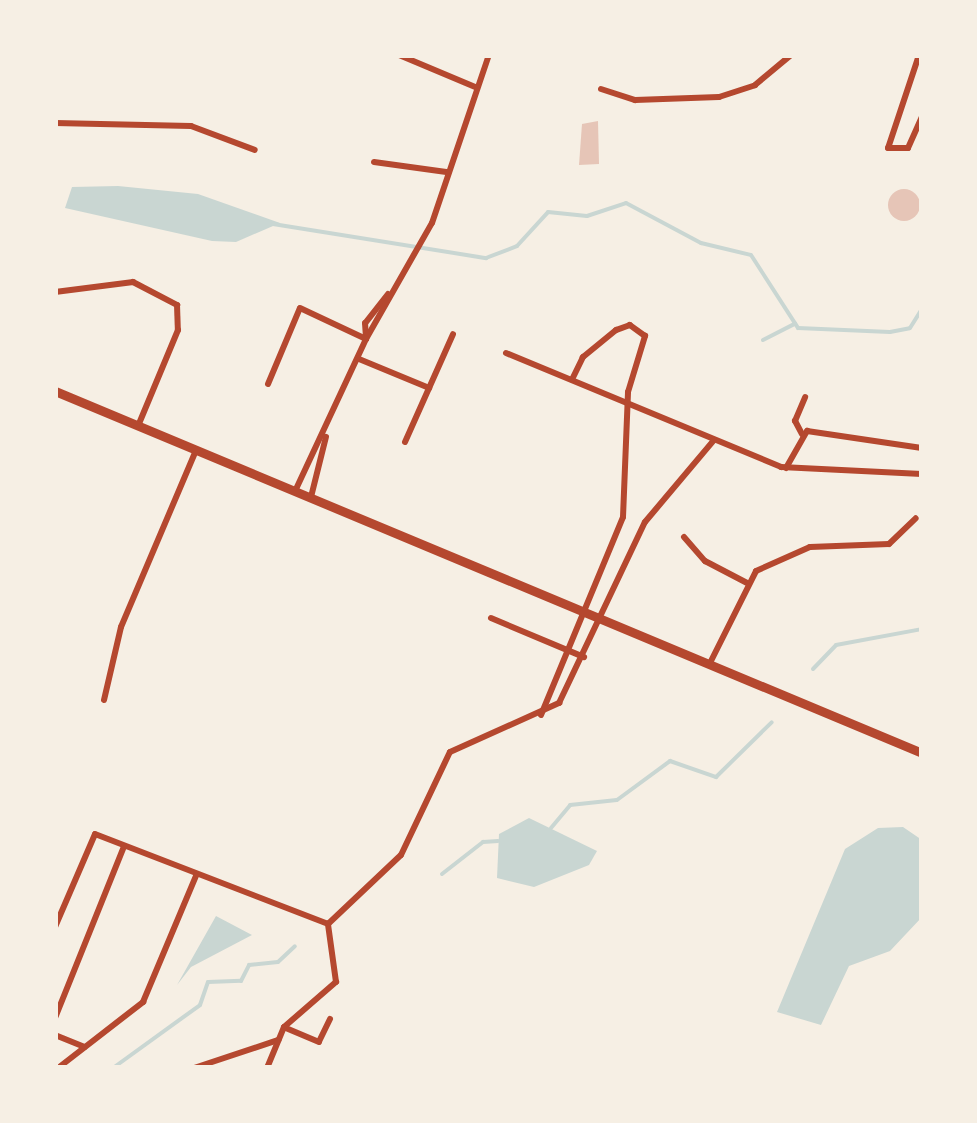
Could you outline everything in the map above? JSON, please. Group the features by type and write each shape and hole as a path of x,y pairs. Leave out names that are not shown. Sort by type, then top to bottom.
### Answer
{"main road":[{"path":"55,391 922,754"}],"street":[{"path":"310,497 326,438 366,339 388,294 432,223 488,55"},
{"path":"602,89 635,100 719,97 755,85 792,55"},
{"path":"920,55 888,148 908,148 922,117"},
{"path":"405,56 475,87"},
{"path":"55,123 191,126 254,150"},
{"path":"374,162 446,172"},
{"path":"55,292 133,282 177,305 178,330 138,426"},
{"path":"366,339 365,323 388,294"},
{"path":"268,384 300,308 366,339"},
{"path":"541,715 625,510 627,403 646,341 635,326 582,357 572,380"},
{"path":"406,442 453,334"},
{"path":"506,353 786,468 922,474"},
{"path":"358,359 429,388"},
{"path":"802,434 795,421 805,396"},
{"path":"802,434 922,448"},
{"path":"786,468 802,434"},
{"path":"295,491 326,438"},
{"path":"328,924 394,865 450,752 541,715 559,703 603,620 645,522 714,440"},
{"path":"104,700 115,644 196,450"},
{"path":"710,665 747,583 810,547 890,544 916,518"},
{"path":"684,536 705,561 747,583"},
{"path":"491,618 584,657"},
{"path":"55,926 94,834 328,924"},
{"path":"55,1018 124,846"},
{"path":"58,1068 143,1002 196,876"},
{"path":"266,1068 284,1028 336,982 328,924"},
{"path":"284,1028 320,1042 330,1019"},
{"path":"55,1035 85,1048"},
{"path":"194,1068 278,1040"}],"shaded area":[{"path":"118,186 198,194 280,223 236,242 212,241 65,208 72,187"},
{"path":"529,818 597,851 589,865 534,887 497,878 499,834"},
{"path":"903,827 922,840 922,917 890,951 849,966 821,1025 777,1012 845,849 878,828"},
{"path":"216,916 252,935 191,967 177,985"}],"building":[{"path":"598,121 599,164 579,165 582,124"},
{"path":"904,189 915,194 920,205 915,216 904,221 893,216 888,205 893,194"}],"waterway":[{"path":"273,224 486,258 517,246 548,212 587,216 626,203 701,243 751,255 798,328 890,332 910,328 922,309"},
{"path":"763,340 795,324"},
{"path":"813,669 836,645 922,629"},
{"path":"551,828 570,805 617,800 670,761 716,777 772,722"},
{"path":"442,874 483,842 498,841"},
{"path":"113,1068 200,1005 208,982 241,981 249,965 278,962 295,946"}]}
